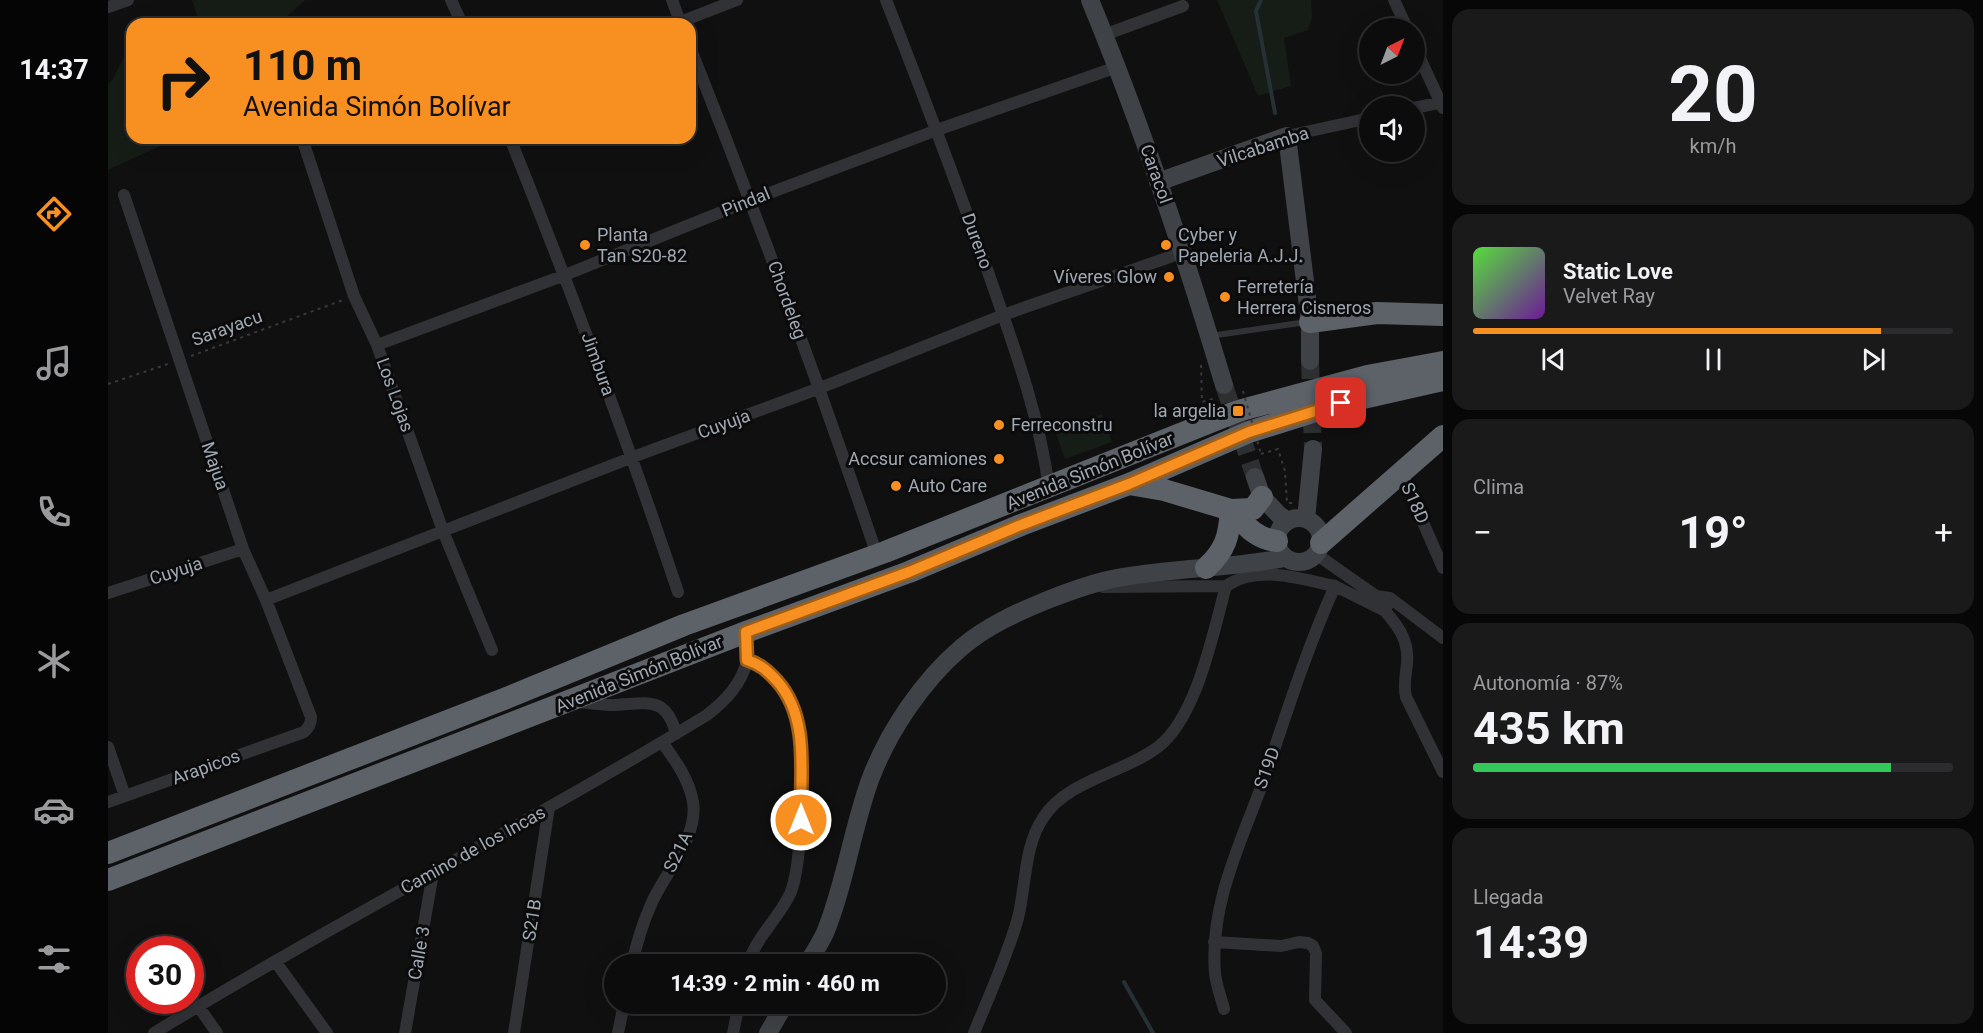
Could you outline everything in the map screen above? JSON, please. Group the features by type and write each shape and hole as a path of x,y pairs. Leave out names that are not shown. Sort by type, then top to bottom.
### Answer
{"highway":[{"path":"1310,322 1377,313 1443,315"},
{"name":"Avenida Simón Bolívar","path":"108,853 493,703 684,625 877,555 1049,488 1246,408 1367,376 1443,362"},
{"name":"Avenida Simón Bolívar","path":"108,880 746,632 909,572 1021,525 1129,484 1249,432 1341,403 1443,380"},
{"path":"1318,549 1443,436"},
{"path":"1129,484 1164,490 1231,510 1253,508 1259,487"},
{"path":"1231,510 1254,534 1280,548"},
{"path":"1213,567 1227,540 1231,510"}],"street":[{"path":"108,7 128,0"},
{"path":"451,0 459,18"},
{"path":"672,0 678,18"},
{"path":"692,18 737,0"},
{"name":"Dureno","path":"886,0 937,130 1003,315 1041,434 1049,488"},
{"name":"Caracol","path":"1090,0 1118,67 1184,252 1224,385"},
{"path":"1394,0 1402,18"},
{"path":"1104,34 1183,6"},
{"name":"Chordeleg","path":"696,62 751,200 820,388 877,555"},
{"name":"Pindal","path":"377,345 565,275 751,200 937,130 1118,67"},
{"path":"1425,68 1442,104 1425,106"},
{"name":"Vilcabamba","path":"1158,182 1287,136 1359,120"},
{"path":"1287,136 1310,322 1310,361"},
{"name":"Los Lojas","path":"304,144 354,296 377,345 443,531 492,650"},
{"name":"Jimbura","path":"512,144 565,275 633,457 678,592"},
{"name":"Majua","path":"124,195 243,549 266,600 311,717 309,728 304,732"},
{"name":"Cuyuja","path":"266,600 633,457 820,388 1003,315 1184,252"},
{"path":"1259,487 1279,515 1294,514 1317,529 1318,549 1311,559 1298,562 1280,548 1279,529 1294,514 1313,449"},
{"name":"S18D","path":"1401,472 1443,567"},
{"path":"813,954 825,933 848,863 870,782 882,751 910,705 962,647 1009,616 1068,591 1121,577 1246,565 1280,548"},
{"name":"Cuyuja","path":"108,593 243,549"},
{"path":"1318,549 1376,596 1390,598 1443,638"},
{"path":"1097,584 1107,588 1226,586 1234,580 1248,576 1273,574 1335,586 1385,611 1406,640 1407,662 1403,686 1406,697 1443,772"},
{"path":"974,1033 1017,920 1036,830 1053,805 1081,786 1143,756 1158,746 1171,732 1190,702 1208,651 1226,586"},
{"name":"S19D","path":"1224,1009 1215,976 1214,942 1223,892 1238,842 1264,779 1313,635 1335,586"},
{"path":"1385,611 1390,598"},
{"name":"Camino de los Incas","path":"204,1002 676,734 722,703 735,688 747,660 746,632"},
{"path":"747,660 767,670 794,705 798,718 800,769 801,839 793,885 781,910 763,934 753,954"},
{"path":"572,701 610,705 644,702 656,704 672,718 676,734"},
{"name":"Arapicos","path":"108,802 304,732"},
{"name":"S21A","path":"635,954 650,907 681,851 692,825 694,804 687,784 680,766 662,742"},
{"path":"108,747 125,796"},
{"name":"S21B","path":"514,1033 549,807"},
{"name":"Calle 3","path":"405,1033 432,873"},
{"path":"1214,942 1281,946 1299,942 1313,946 1316,953 1315,1000 1346,1033"},
{"path":"275,961 327,1033"},
{"name":"Camino de los Incas","path":"154,1033 185,1014"},
{"path":"204,1014 217,1033"},
{"path":"618,1033 622,1014"},
{"path":"733,1033 737,1014"},
{"path":"768,1033 778,1014"}],"lane":[{"path":"1209,336 1310,322"}],"path":[{"name":"Sarayacu","path":"108,384 354,296"},
{"path":"1243,391 1261,454 1278,448 1286,471 1294,514"}],"shaded area":[{"path":"192,0 305,0 286,18 198,18"},
{"path":"1217,0 1311,0 1312,18 1308,30 1284,38 1291,86 1258,96"},
{"path":"126,56 126,144 165,144 108,170 108,83 111,82"},
{"path":"1102,414 1112,442 1065,459 1055,431"}],"waterway":[{"path":"1261,0 1256,11 1275,113"},
{"path":"1124,982 1153,1033"}],"tunnel":[{"path":"1310,361 1313,449"},
{"path":"1224,385 1255,477"}],"place":[{"name":"Planta Tan S20-82","path":"585,245"},
{"name":"Cyber y Papeleria A.J.J.","path":"1166,245"},
{"name":"Víveres Glow","path":"1169,277"},
{"name":"Ferretería Herrera Cisneros","path":"1225,297"},
{"name":"la argelia","path":"1238,411"},
{"name":"Ferreconstru","path":"999,425"},
{"name":"Accsur camiones","path":"999,459"},
{"name":"Auto Care","path":"896,486"}],"route":[{"path":"801,820 798,718 794,705 782,687 767,670 747,660 746,632 909,572 1021,525 1129,484 1189,456 1249,432 1341,403"}]}
